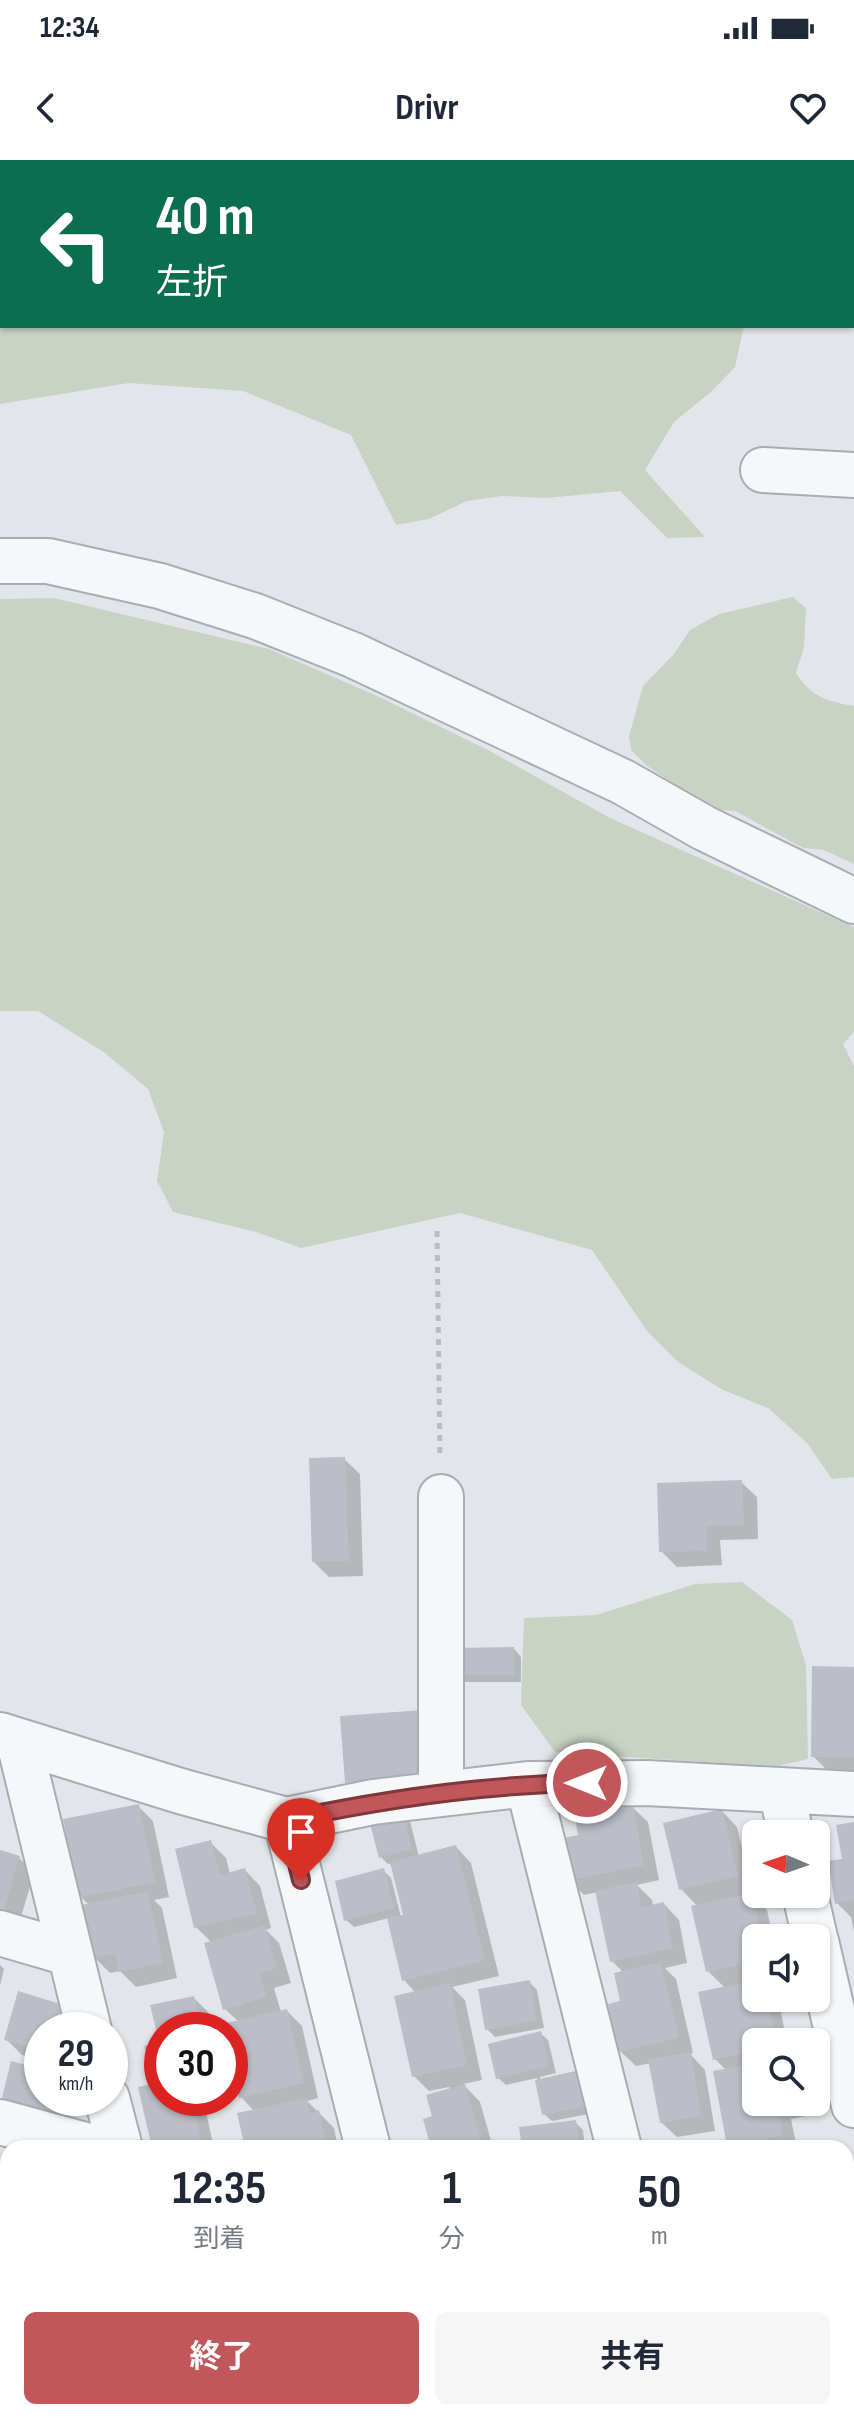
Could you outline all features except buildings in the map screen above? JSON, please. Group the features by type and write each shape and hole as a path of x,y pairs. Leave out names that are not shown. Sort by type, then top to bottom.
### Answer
{"street":[{"path":"763,470 854,475"},
{"path":"0,561 48,561 160,586 255,616 311,638 596,769 704,828 854,901"},
{"path":"441,1497 441,1794"},
{"path":"9,1738 286,1820 373,1802 528,1784 647,1783 854,1794"},
{"path":"9,1738 84,2012"},
{"path":"528,1784 617,2140"},
{"path":"781,1791 788,1820"},
{"path":"286,1820 366,2140"},
{"path":"0,1933 68,1953"},
{"path":"830,2001 854,2105"},
{"path":"112,2116 118,2140"},
{"path":"0,2122 66,2140"}],"path":[{"path":"437,1231 441,1497"}],"shaded area":[{"path":"0,328 744,328 735,367 712,391 674,422 645,470 705,537 667,538 620,491 546,498 502,496 467,501 429,519 396,525 351,435 243,391 129,383 0,404"},
{"path":"793,597 806,608 804,647 796,673 820,697 854,706 854,864 824,850 803,848 735,811 713,810 647,766 631,750 629,736 643,686 674,654 690,630 719,614"},
{"path":"54,598 269,649 375,695 490,751 610,818 854,927 854,1032 843,1044 854,1066 854,1477 832,1479 807,1443 768,1408 723,1390 678,1362 647,1331 592,1250 460,1213 301,1248 256,1232 173,1212 157,1181 164,1132 148,1089 105,1053 38,1011 0,1011 0,599"},
{"path":"742,1582 792,1620 806,1665 808,1759 774,1767 555,1752 521,1705 524,1618 596,1615 695,1584"}],"route":[{"path":"301,1880 286,1820 373,1802 528,1784 587,1783"}]}
